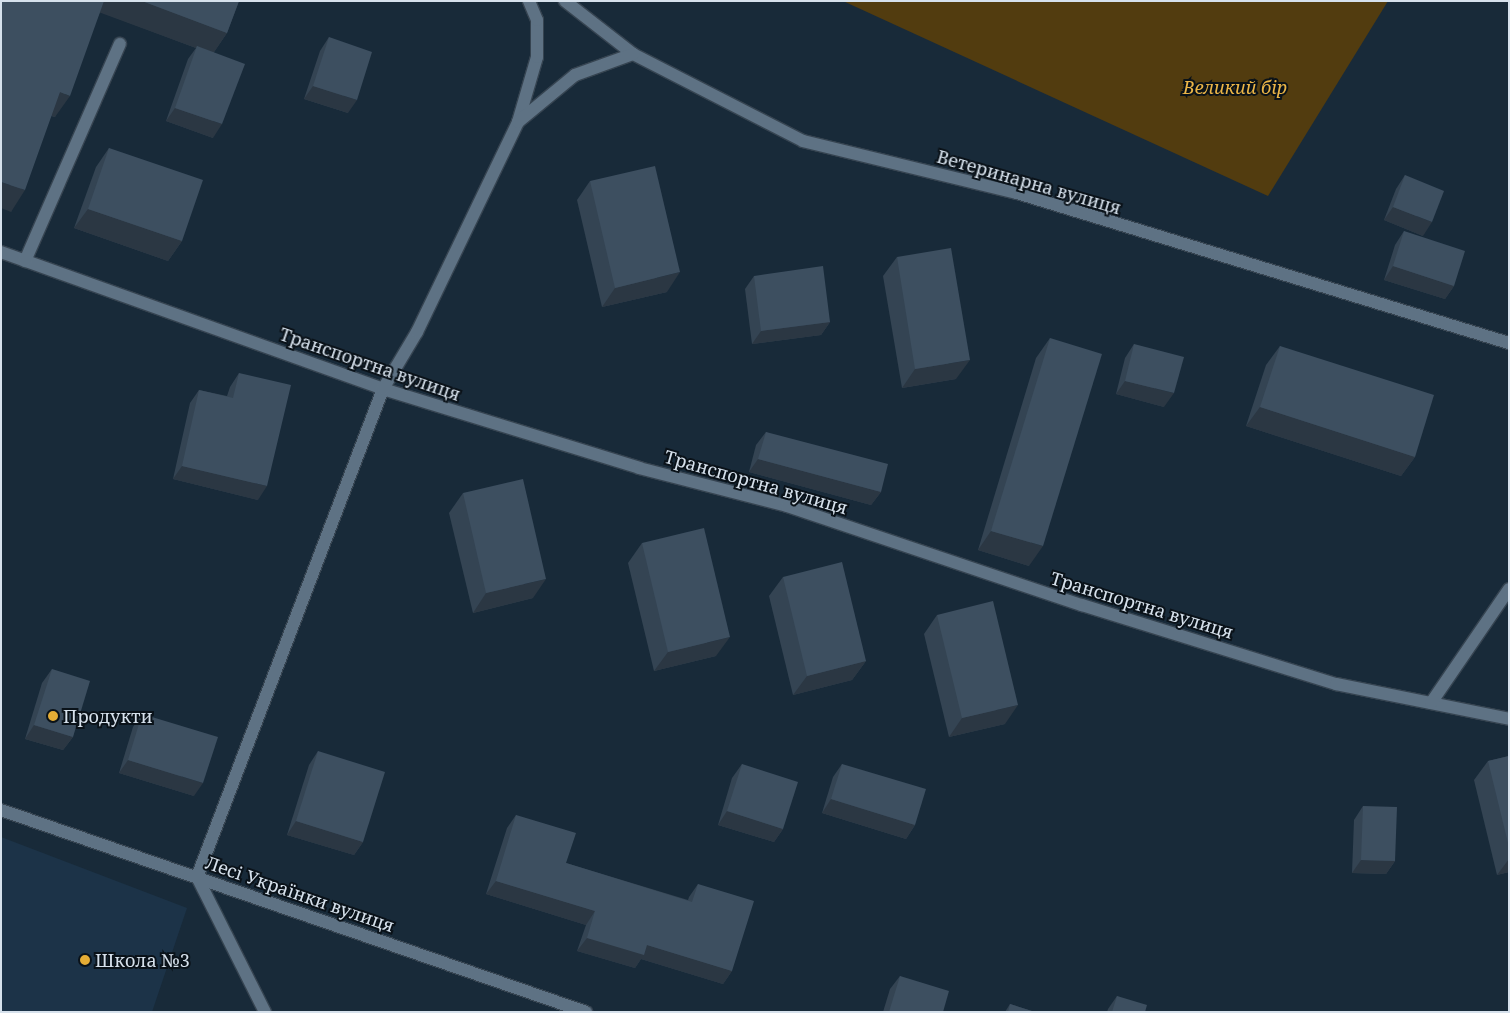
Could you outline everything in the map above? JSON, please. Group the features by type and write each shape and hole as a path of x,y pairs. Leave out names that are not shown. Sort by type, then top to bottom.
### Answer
{"street":[{"path":"265,1012 197,877 382,389 417,332 518,122 537,57 537,20 530,1"},
{"name":"Ветеринарна вулиця","path":"566,1 633,54 803,141 1017,193 1509,343"},
{"path":"25,261 120,44"},
{"path":"518,122 575,75 633,54"},
{"name":"Транспортна вулиця","path":"1,252 382,389 639,468 787,506 1082,605 1336,684 1509,719"},
{"path":"1431,703 1509,590"},
{"name":"Лесі Українки вулиця","path":"1,810 586,1012"}],"shaded area":[{"name":"Школа №3","path":"1,837 187,908 152,1012 1,1012"}],"green space":[{"name":"Великий бір","path":"843,1 1388,1 1268,196"}],"building":[{"path":"1,1 104,1 70,96 60,92 25,190 1,182"},
{"path":"142,1 239,1 227,33"},
{"path":"329,37 372,52 357,100 313,86"},
{"path":"197,46 245,64 222,124 175,108"},
{"path":"109,148 203,180 182,241 88,209"},
{"path":"655,166 680,272 615,288 590,181"},
{"path":"1405,175 1444,191 1432,222 1393,207"},
{"path":"1404,231 1465,251 1454,286 1393,266"},
{"path":"951,248 970,360 915,369 897,257"},
{"path":"823,266 830,322 761,331 754,276"},
{"path":"1050,338 1102,354 1043,546 991,531"},
{"path":"1134,344 1184,357 1174,393 1125,381"},
{"path":"1280,346 1434,395 1415,457 1260,407"},
{"path":"239,373 291,385 267,486 182,466 199,390 233,398"},
{"path":"766,432 888,464 881,492 758,459"},
{"path":"523,479 546,579 486,593 463,493"},
{"path":"704,528 730,637 668,652 642,543"},
{"path":"842,562 866,661 807,676 783,577"},
{"path":"993,601 1018,705 962,718 937,615"},
{"name":"Продукти","path":"52,669 90,681 73,737 34,725"},
{"path":"142,714 218,737 203,783 128,760"},
{"path":"318,751 385,772 363,842 296,821"},
{"path":"1509,756 1509,847 1488,761"},
{"path":"742,764 798,782 783,829 727,811"},
{"path":"842,764 926,789 915,825 831,799"},
{"path":"1363,806 1397,807 1395,861 1361,860"},
{"path":"516,815 576,833 566,863 692,902 698,884 754,901 732,971 647,945 644,955 587,938 595,911 496,881"},
{"path":"900,976 949,991 943,1012 889,1012"},
{"path":"1117,996 1147,1005 1145,1012 1112,1012"},
{"path":"1010,1004 1035,1012 1008,1012"}],"place":[{"name":"Продукти","path":"53,716"},
{"name":"Школа №3","path":"85,960"}]}
